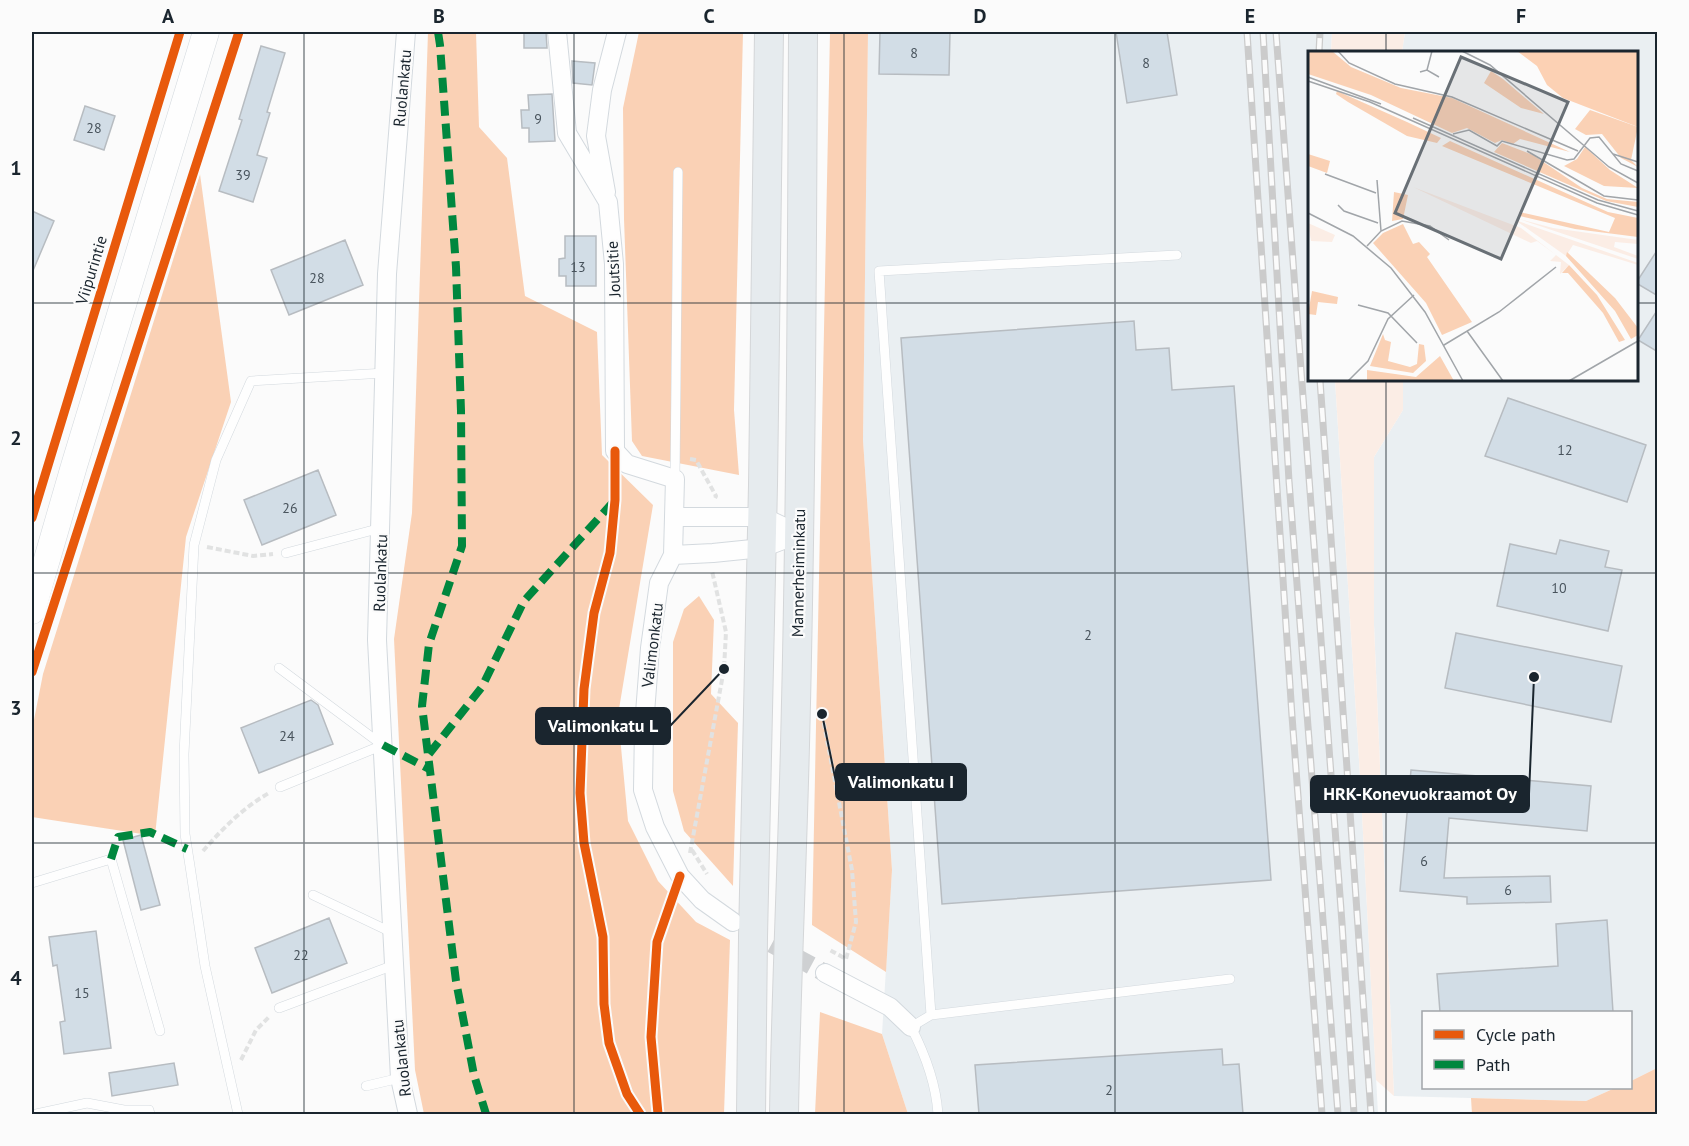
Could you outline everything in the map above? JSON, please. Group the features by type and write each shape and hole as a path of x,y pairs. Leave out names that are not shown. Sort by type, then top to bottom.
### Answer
{"main road":[{"path":"32,610 206,32"},
{"path":"751,1114 763,517 769,32"},
{"name":"Mannerheiminkatu","path":"784,1114 795,747 801,424 803,32"}],"street":[{"name":"Ruolankatu","path":"406,32 387,274 377,640 400,1078 408,1114"},
{"name":"Joutsitie","path":"557,32 567,133 608,202 614,264 615,451 627,464 675,479"},
{"path":"608,202 596,136 602,90 617,32"},
{"name":"Valimonkatu","path":"675,479 673,555 659,582 650,648 644,726 643,790 655,827 680,876 702,900 733,922"},
{"path":"674,517 763,517 799,534"},
{"path":"673,555 713,554 762,548 799,534"},
{"path":"825,973 891,1007 911,1027"}],"lane":[{"path":"675,479 678,172"},
{"path":"931,1015 879,271 1177,255"},
{"path":"238,1114 205,966 185,834 184,754 194,545 216,460 251,381 385,373"},
{"path":"286,553 381,528"},
{"path":"279,668 383,745"},
{"path":"280,787 383,745"},
{"path":"32,883 111,858 160,1031"},
{"path":"313,896 393,933"},
{"path":"279,1008 394,964"},
{"path":"938,1114 931,1077 911,1027 931,1015 1230,979"},
{"path":"366,1086 400,1078"},
{"path":"36,1114 87,1103 124,1110 149,1110 150,1114"}],"path":[{"path":"675,455 696,460 716,495 714,516"},
{"path":"194,545 253,556 286,553"},
{"path":"680,876 692,849 724,669 726,632 711,567 713,554"},
{"path":"821,703 852,870 856,922 846,958 828,949"},
{"path":"190,866 218,834 256,800 280,787"},
{"path":"692,849 712,881"},
{"path":"233,1089 240,1063 256,1030 279,1008"}],"shaded area":[{"path":"428,32 476,32 479,127 507,158 525,296 597,332 602,455 653,505 618,715 628,821 658,881 696,922 730,940 724,1114 424,1114 415,1070 394,639 412,513"},
{"path":"639,32 743,32 734,410 739,475 642,456 632,441 624,219 623,108"},
{"path":"830,32 868,32 863,440 892,870 886,972 812,925"},
{"path":"868,32 1332,32 1331,51 1308,51 1308,381 1335,381 1378,1114 908,1114 882,1034 892,870 863,440"},
{"path":"1332,32 1405,32 1402,51 1331,51"},
{"path":"1405,32 1657,32 1657,1068 1632,1080 1632,1011 1422,1011 1422,1089 1613,1089 1586,1101 1394,1096 1374,625 1374,457 1403,410 1403,381 1638,381 1638,51 1402,51"},
{"path":"200,174 231,402 186,537 155,836 32,817 32,730 43,674"},
{"path":"1335,381 1403,381 1403,410 1374,457 1374,625 1394,1096 1376,1080 1360,776"},
{"path":"699,596 714,620 711,694 738,723 733,886 684,831 673,791 673,642 684,609"},
{"path":"820,1012 882,1034 908,1114 815,1114"},
{"path":"1657,1068 1657,1114 1472,1114 1471,1098 1586,1101 1613,1089 1632,1089 1632,1080"}],"building":[{"path":"524,32 546,32 547,48 524,48"},
{"path":"880,32 950,32 949,75 879,74"},
{"path":"1116,32 1167,32 1177,95 1127,103"},
{"path":"261,46 285,53 257,155 267,158 253,202 219,191 242,120 239,119"},
{"path":"572,61 595,63 592,85 573,83"},
{"path":"552,94 555,141 529,142 529,128 522,128 521,110 529,110 528,95"},
{"path":"85,106 115,116 104,150 74,140"},
{"path":"32,211 54,221 32,273"},
{"path":"565,236 596,236 596,286 566,286 566,276 559,276 559,259 565,258"},
{"path":"345,240 363,285 289,315 271,270"},
{"path":"1658,249 1658,296 1638,284 1638,280"},
{"path":"1658,309 1658,352 1638,340"},
{"path":"1134,321 1136,350 1169,348 1172,390 1234,386 1271,880 942,904 901,338"},
{"path":"1508,398 1646,445 1627,502 1485,456"},
{"path":"318,470 336,515 262,545 244,500"},
{"path":"1560,540 1609,551 1605,567 1622,570 1608,631 1497,606 1510,544 1556,554"},
{"path":"1456,633 1622,666 1611,722 1445,688"},
{"path":"311,700 318,705 333,744 259,773 241,728"},
{"path":"1411,770 1591,786 1587,831 1449,818 1444,878 1550,876 1551,902 1467,904 1467,897 1400,891"},
{"path":"141,835 160,905 141,910 123,840"},
{"path":"329,918 347,963 272,993 255,948"},
{"path":"1607,920 1613,1011 1440,1011 1437,974 1558,966 1556,924"},
{"path":"96,931 111,1048 64,1054 60,1022 65,1021 57,965 53,966 49,937"},
{"path":"1222,1049 1223,1065 1239,1064 1243,1114 979,1114 975,1065"},
{"path":"174,1063 178,1085 112,1096 109,1073"}],"tunnel":[{"path":"748,931 825,973"}],"railway":[{"path":"1247,32 1292,716 1322,1114"},
{"path":"1263,32 1289,481 1338,1114"},
{"path":"1276,32 1354,1114"},
{"path":"1319,51 1320,32"},
{"path":"1320,381 1371,1114"}],"marked path":[{"path":"438,32 456,267 461,411 462,546 429,644 422,706 456,981 474,1075 486,1114"},
{"path":"429,754 482,687 524,601 615,500"},
{"path":"383,745 431,770"},
{"path":"111,859 118,837 150,832 187,849"}],"cycle path":[{"name":"Viipurintie","path":"32,518 180,32"},
{"path":"32,672 239,32"},
{"path":"615,451 615,500 610,553 594,613 584,689 580,793 584,843 603,937 604,1004 609,1043 627,1094 640,1114"},
{"path":"658,1114 651,1037 657,942 680,876"}],"place":[{"name":"Valimonkatu L","path":"724,669"},
{"name":"HRK-Konevuokraamot Oy","path":"1534,677"},
{"name":"Valimonkatu I","path":"822,714"}]}
